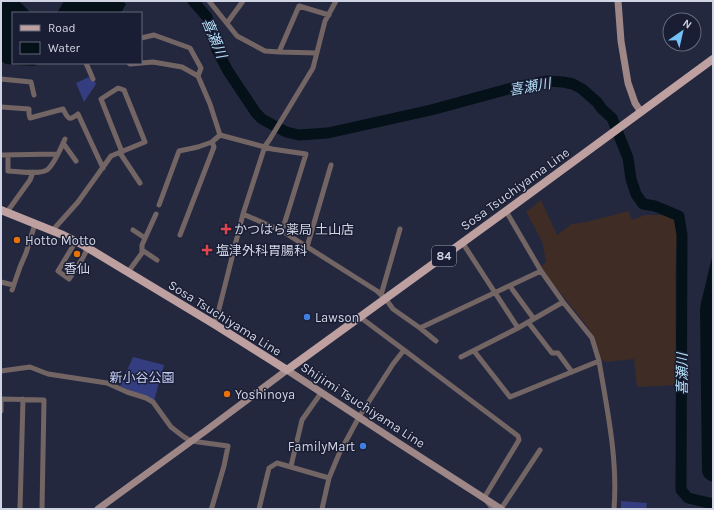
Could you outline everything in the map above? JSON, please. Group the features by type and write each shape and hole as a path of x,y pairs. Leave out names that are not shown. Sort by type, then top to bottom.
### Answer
{"main road":[{"path":"618,1 621,41 628,83 635,104 641,112"},
{"name":"Sosa Tsuchiyama Line","path":"4,211 76,241 287,370 360,317 383,296 506,211 713,59"},
{"name":"Shijimi Tsuchiyama Line","path":"98,509 287,370 502,509"}],"street":[{"path":"209,1 237,36 265,51 317,53"},
{"path":"227,23 243,1"},
{"path":"214,324 229,272 243,214 265,146 313,68 325,21 336,1"},
{"path":"279,52 299,6 329,15"},
{"path":"142,38 154,35 190,48 201,68 198,76"},
{"path":"142,63 153,62 182,67 198,76 210,104 220,135"},
{"path":"86,64 93,79"},
{"path":"1,79 31,82 34,95"},
{"path":"52,231 78,202 111,156 121,152 145,142 124,90 118,88 101,99 121,152 133,177 140,183"},
{"path":"1,107 29,109 30,118 63,109 70,119 73,119 78,114 103,168"},
{"path":"160,205 178,151 198,147 212,142 220,135"},
{"path":"220,135 282,151 306,154 282,231"},
{"path":"8,155 8,171 39,172 46,170 52,165 64,141 76,161"},
{"path":"180,235 180,226 214,147 212,142"},
{"path":"1,156 57,154"},
{"path":"307,247 314,212 324,181 331,166"},
{"path":"4,211 30,180 33,172"},
{"path":"506,211 541,271 563,302 592,338 599,361 613,444 615,494 614,509"},
{"path":"128,272 142,253 140,246 156,214"},
{"path":"243,214 282,231 383,296 393,309 436,341"},
{"path":"1,282 12,287 26,253 35,224"},
{"path":"383,296 400,229"},
{"path":"132,230 145,238"},
{"path":"76,241 58,271 71,280 88,248"},
{"path":"462,242 518,328"},
{"path":"140,246 157,260"},
{"path":"420,328 541,271"},
{"path":"512,288 534,319"},
{"path":"461,357 518,328 563,302"},
{"path":"360,317 518,436 519,440 484,498 493,509"},
{"path":"528,322 545,339 552,353 558,353 572,372"},
{"path":"322,509 329,478 339,454 359,417 393,364 404,350"},
{"path":"474,351 510,397 599,361"},
{"path":"1,371 30,367 48,374 107,383 153,402 171,427 191,441 228,446 224,466 211,509"},
{"path":"291,466 302,420 321,393"},
{"path":"1,411 1,398 44,400 42,509"},
{"path":"20,509 24,399"},
{"path":"502,509 540,450"},
{"path":"259,509 269,468 277,463 329,478"}],"shaded area":[{"path":"541,200 557,235 573,223 586,222 629,211 632,220 645,215 663,215 673,218 678,226 675,272 676,385 637,387 634,359 606,362 601,359 594,339 587,326 543,271 541,266 546,262 542,241 526,212"}],"green space":[{"path":"89,77 91,81 94,80 96,84 84,102 76,83"},
{"name":"新小谷公園","path":"133,357 164,365 154,401 120,386"},
{"path":"621,501 647,503 646,509 621,509"}],"water":[{"path":"1,1 19,1 30,12 12,12 12,64 37,64 34,66 6,64 1,61"},
{"path":"64,1 122,1 126,4 122,12 58,12"},
{"path":"713,253 713,482 706,478 702,472 700,309"}],"waterway":[{"name":"喜瀬川","path":"193,1 207,17 217,50 228,71 256,113 262,119 286,132 299,135 328,133 431,110 512,88 547,81 573,84 582,89 597,102 612,118 628,158 631,179 636,194 643,204 655,206 679,216 682,235 681,490 688,498 713,504"}],"place":[{"name":"かつはら薬局 土山店","path":"226,229"},
{"name":"Hotto Motto","path":"17,240"},
{"name":"塩津外科胃腸科","path":"207,250"},
{"name":"香仙","path":"77,254"},
{"name":"Lawson","path":"307,317"},
{"name":"Yoshinoya","path":"227,394"},
{"name":"FamilyMart","path":"363,446"}]}
